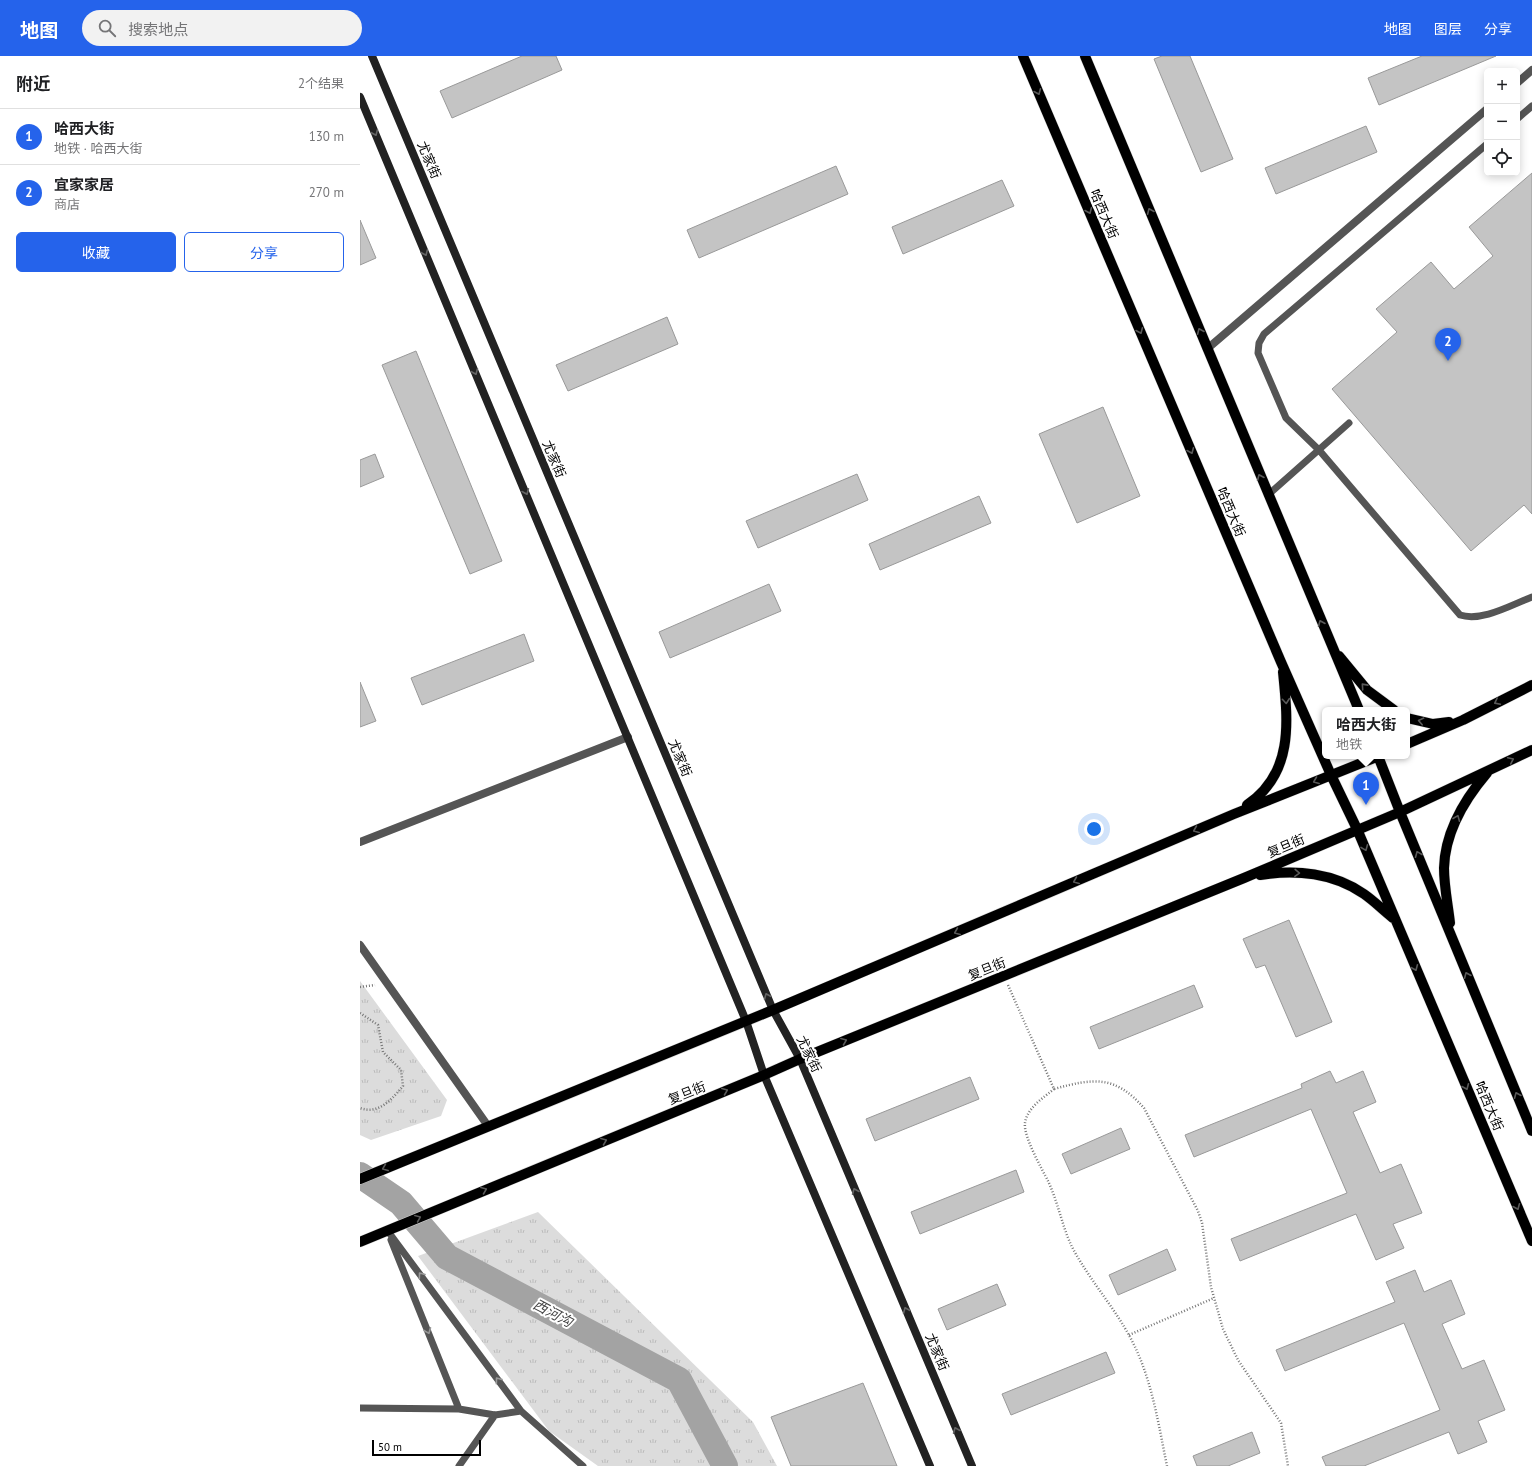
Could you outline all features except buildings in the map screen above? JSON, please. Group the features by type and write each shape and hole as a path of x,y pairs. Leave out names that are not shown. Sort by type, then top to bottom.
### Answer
{"main road":[{"name":"尤家街","path":"372,56 773,1010 800,1059 972,1466"},
{"name":"哈西大街","path":"1023,56 1322,754"},
{"path":"1085,56 1357,707"},
{"path":"360,97 746,1021 764,1075 930,1466"},
{"path":"1331,648 1367,690 1390,707"},
{"path":"1234,814 1255,799 1267,788 1279,765 1284,749 1288,721 1282,662"},
{"path":"1410,743 1463,720 1532,684"},
{"path":"1410,719 1433,724 1463,720"},
{"name":"复旦街","path":"387,1230 800,1059 1244,878 1400,812 1532,750"},
{"name":"哈西大街","path":"1324,759 1357,829 1532,1241"},
{"path":"360,1179 773,1010 1234,814 1371,759"},
{"path":"1380,759 1400,812 1532,1131"},
{"path":"1452,939 1444,869 1446,846 1458,815 1472,790 1488,770"},
{"path":"1244,878 1280,872 1310,873 1335,879 1364,894 1395,920"},
{"path":"360,1242 387,1230"}],"street":[{"path":"1520,80 1532,70"},
{"path":"1207,349 1484,112"},
{"path":"360,842 628,737"},
{"path":"360,945 488,1126"}],"lane":[{"path":"1520,116 1532,106"},
{"path":"1484,147 1264,334 1259,343 1258,352 1286,418 1318,450 1460,614 1468,617 1478,617 1532,596"},
{"path":"1268,494 1349,423"},
{"path":"387,1230 459,1409"},
{"path":"387,1230 521,1411 583,1466"},
{"path":"360,1408 459,1409 495,1415 521,1411"},
{"path":"459,1466 495,1415"}],"path":[{"path":"1004,976 1054,1090"},
{"path":"360,1013 378,1026 383,1052 401,1070 403,1086 393,1098 380,1108 366,1110 360,1108"},
{"path":"1167,1466 1159,1424 1146,1373 1136,1349 1114,1310 1091,1280 1072,1246 1053,1191 1027,1136 1025,1124 1028,1114 1038,1102 1054,1090 1091,1081 1108,1082 1134,1096 1144,1108 1198,1211 1202,1223 1214,1298 1223,1329 1236,1355 1255,1386 1281,1422 1288,1466"},
{"path":"1129,1335 1214,1298"}],"green space":[{"path":"360,981 447,1100 441,1116 371,1140 360,1135"},
{"path":"538,1212 753,1422 777,1466 598,1466 549,1431 418,1256"}],"waterway":[{"name":"西河沟","path":"360,1175 401,1203 447,1257 679,1380 725,1466"}],"place":[{"name":"宜家家居","path":"1448,361"},
{"name":"哈西大街","path":"1366,805"}]}
